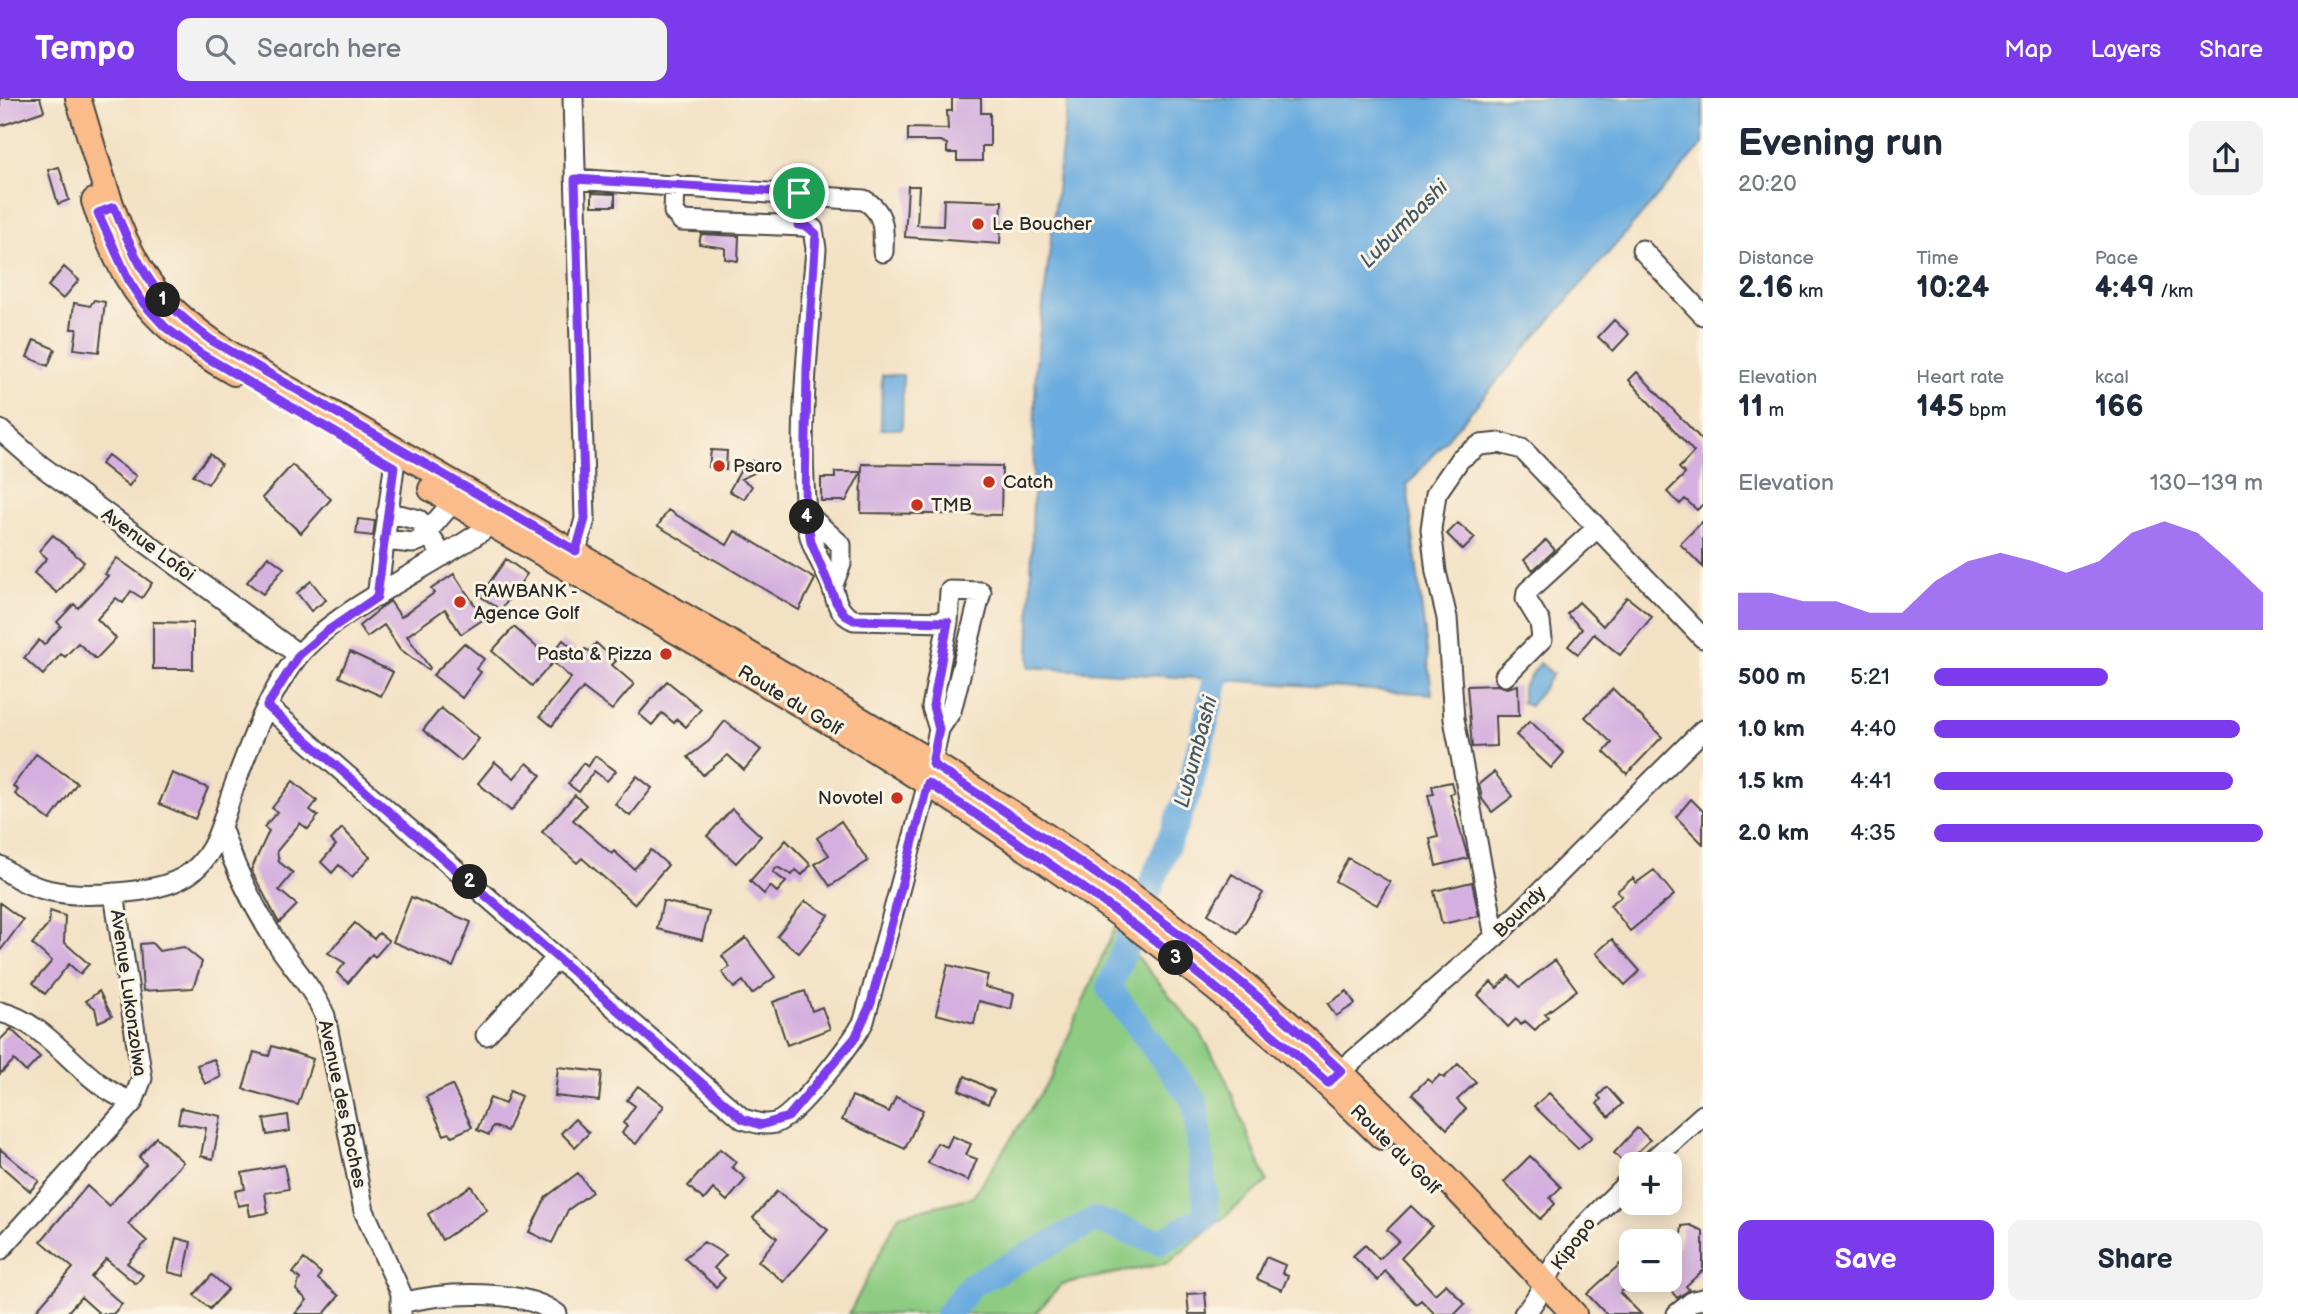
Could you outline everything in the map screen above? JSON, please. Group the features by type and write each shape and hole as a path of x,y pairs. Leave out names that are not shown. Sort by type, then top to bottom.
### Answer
{"main road":[{"name":"Route du Golf","path":"61,98 106,210 130,283 144,304 165,327 201,354 453,502 494,516 571,559 930,774 1130,909 1245,1012 1334,1077 1540,1303 1574,1314"},
{"path":"78,98 106,210 146,279 192,327 494,516"}],"street":[{"path":"571,559 585,519 573,98"},
{"path":"575,179 848,197 873,205 883,221 883,252"},
{"path":"675,185 674,212 682,220 798,225 808,227 816,234 807,368 807,514 841,545 841,564 832,587 840,610 854,620 948,622"},
{"path":"798,225 799,193"},
{"path":"1642,250 1703,315"},
{"name":"Avenue Lofoi","path":"0,430 40,465 299,655"},
{"path":"1495,937 1454,719 1447,618 1436,572 1431,529 1434,500 1460,459 1480,445 1500,443 1522,449 1703,638"},
{"path":"377,597 394,467"},
{"path":"384,540 413,543 428,533 453,502"},
{"path":"387,512 419,520 443,556"},
{"path":"0,866 27,885 75,896 163,885 182,878 209,853 222,830 234,787 267,706 299,655 326,632 443,556 494,516"},
{"path":"1506,676 1542,639 1540,622 1526,599 1527,592 1597,528"},
{"path":"267,706 743,1119 761,1125 776,1123 788,1117 855,1038 864,1021 930,774 939,729 951,712 981,592 950,591 948,622 933,706 939,729"},
{"name":"Boundy","path":"1334,1077 1495,937 1703,730"},
{"name":"Avenue des Roches","path":"222,830 234,867 255,908 317,997 325,1016 364,1211 402,1308"},
{"name":"Avenue Lukonzolwa","path":"0,1250 134,1102 142,1078 114,893"},
{"path":"486,1035 557,958"},
{"path":"0,1012 26,1022 104,1090 134,1102"},
{"path":"1661,1152 1703,1115"},
{"name":"Kipopo","path":"1540,1303 1558,1259 1619,1191"},
{"path":"402,1308 423,1297 513,1296 547,1306 557,1314"},
{"path":"1677,1314 1693,1301 1703,1299"}],"green space":[{"path":"1114,929 1200,1032 1225,1077 1267,1182 1168,1263 1062,1284 1035,1314 849,1314 899,1215 973,1197 1051,1077"}],"water":[{"path":"1068,98 1703,98 1703,144 1407,485 1432,694 1029,667 1036,364"},
{"path":"882,375 903,375 902,429 881,429"},
{"path":"1540,663 1553,674 1530,706 1522,703 1522,688"}],"building":[{"path":"0,98 40,98 44,111 0,126"},
{"path":"952,98 981,98 981,113 990,113 990,146 982,146 982,161 957,161 957,153 947,153 947,144 941,141 908,141 908,128 948,129 947,111 952,111"},
{"path":"59,167 69,200 58,204 48,170"},
{"path":"908,186 919,186 917,225 943,226 944,199 1002,201 1000,244 905,237"},
{"path":"592,193 615,194 615,206 592,206"},
{"path":"701,234 739,236 738,261 725,259 725,248 699,244"},
{"path":"64,267 79,280 63,299 48,286"},
{"path":"94,300 105,302 99,352 74,349 77,329 71,329 74,303 90,306"},
{"path":"1614,320 1629,334 1613,351 1598,337"},
{"path":"34,340 55,349 48,366 27,357"},
{"path":"1637,372 1703,441 1703,504 1697,510 1685,499 1680,504 1667,492 1685,474 1679,468 1694,452 1629,380"},
{"path":"711,450 727,451 726,470 709,467"},
{"path":"210,454 221,464 208,484 193,475"},
{"path":"108,455 136,476 129,486 101,464"},
{"path":"753,461 758,471 741,479 752,486 744,499 729,491 743,466"},
{"path":"862,464 1002,466 1001,515 861,513"},
{"path":"292,465 331,499 301,533 262,498"},
{"path":"835,472 861,472 846,501 821,501 821,478 835,478"},
{"path":"668,510 727,545 735,531 815,579 799,610 658,526"},
{"path":"358,519 375,521 373,536 356,534"},
{"path":"1703,521 1703,567 1680,544"},
{"path":"1458,523 1475,538 1463,550 1447,534"},
{"path":"53,535 84,562 57,593 34,573 47,558 39,551"},
{"path":"1546,540 1555,550 1533,570 1524,560"},
{"path":"268,556 284,568 263,594 247,582"},
{"path":"117,558 152,583 142,598 131,591 123,603 116,598 97,619 116,638 96,659 78,643 65,657 61,654 43,675 24,658 39,640 44,645 61,626 57,622 74,604 78,608 108,576 105,574"},
{"path":"506,559 527,574 501,610 480,596"},
{"path":"454,574 484,619 461,634 445,609 407,636 430,668 428,670 400,649 384,625 367,637 359,626 390,601 401,617 434,593 431,589"},
{"path":"311,581 326,600 311,611 297,593"},
{"path":"1627,597 1652,617 1620,655 1594,634 1578,654 1568,646 1582,629 1567,614 1579,602 1603,626"},
{"path":"153,622 193,623 193,669 153,669"},
{"path":"514,627 549,658 563,640 580,654 585,649 589,651 596,643 616,661 612,665 634,684 612,710 583,688 552,726 540,716 571,678 553,662 532,686 492,651"},
{"path":"464,643 484,659 476,669 481,672 462,698 433,675"},
{"path":"350,652 393,672 381,696 339,677"},
{"path":"667,681 701,709 686,727 677,719 674,723 662,713 652,725 639,714"},
{"path":"1497,685 1507,688 1518,685 1519,716 1495,716 1496,746 1472,747 1467,686"},
{"path":"1613,689 1662,737 1627,774 1604,752 1612,743 1585,717"},
{"path":"441,708 479,739 461,761 423,730"},
{"path":"725,721 761,750 744,770 728,755 703,775 688,757 709,741"},
{"path":"1530,721 1564,753 1551,768 1516,735"},
{"path":"36,754 77,783 50,820 15,794 18,790 13,786"},
{"path":"595,756 616,771 607,781 594,771 579,792 568,784 583,763 588,767"},
{"path":"495,762 514,778 527,763 541,775 511,811 478,783"},
{"path":"1494,772 1513,796 1492,812 1482,799 1479,784"},
{"path":"172,773 208,788 195,819 159,804"},
{"path":"637,776 652,788 630,816 615,804"},
{"path":"293,781 317,801 310,810 318,816 308,829 300,823 277,851 279,862 293,873 279,890 297,905 279,923 251,870 269,831 264,827 277,812 272,808"},
{"path":"1451,782 1454,793 1450,794 1468,858 1436,866 1430,839 1438,837 1428,795 1434,794 1432,786"},
{"path":"575,795 586,805 573,820 612,854 614,851 634,869 651,850 668,865 634,904 582,858 577,863 542,832"},
{"path":"1691,799 1703,811 1703,844 1676,817"},
{"path":"732,809 761,836 736,863 707,836"},
{"path":"841,821 868,861 830,886 815,864 829,855 817,838"},
{"path":"342,828 370,857 352,877 339,865 332,873 321,862 336,845 331,840"},
{"path":"786,840 811,865 802,875 796,870 792,875 777,867 773,872 786,882 777,892 770,886 764,894 750,881"},
{"path":"1348,858 1390,882 1377,905 1335,881"},
{"path":"1654,870 1674,895 1630,931 1610,905 1622,896 1617,891 1633,878 1636,883"},
{"path":"1232,874 1263,893 1238,933 1208,914"},
{"path":"1472,882 1479,916 1442,924 1434,891"},
{"path":"411,897 471,922 453,967 393,942"},
{"path":"663,901 709,912 702,940 657,929"},
{"path":"805,901 829,915 799,953 777,936"},
{"path":"0,903 23,920 0,951"},
{"path":"50,911 65,916 64,942 89,964 80,974 69,964 45,994 33,983 52,961 32,944 49,924"},
{"path":"355,923 374,939 379,933 389,941 375,957 372,954 348,983 337,973 345,963 328,953"},
{"path":"746,938 775,977 752,994 743,981 734,988 722,972 730,967 722,956"},
{"path":"1612,939 1640,971 1625,985 1596,953"},
{"path":"152,943 159,951 184,947 202,962 193,988 143,991 140,944"},
{"path":"1555,960 1577,990 1545,1014 1548,1017 1535,1030 1525,1021 1521,1025 1516,1019 1508,1027 1478,995 1491,982 1497,988 1509,976 1520,987"},
{"path":"948,965 988,975 985,987 1014,994 1011,1009 979,1001 974,1024 936,1014"},
{"path":"99,991 112,1016 98,1022 95,1008 86,1001"},
{"path":"805,991 812,1011 822,1007 830,1029 787,1045 773,1002"},
{"path":"1347,991 1355,1004 1336,1016 1328,1004"},
{"path":"11,1029 40,1057 26,1072 14,1060 0,1074 0,1040"},
{"path":"272,1046 313,1059 298,1105 243,1089 254,1052 269,1056"},
{"path":"214,1059 221,1077 205,1084 197,1065"},
{"path":"1458,1064 1476,1082 1457,1100 1466,1109 1447,1129 1412,1094 1427,1079 1432,1083 1440,1075 1444,1078"},
{"path":"558,1067 602,1072 599,1101 555,1096"},
{"path":"965,1076 994,1091 988,1104 959,1090"},
{"path":"452,1085 472,1127 452,1136 450,1133 444,1135 426,1097"},
{"path":"638,1086 664,1106 636,1144 622,1133 627,1126 623,1123 635,1106 627,1100"},
{"path":"1607,1087 1622,1104 1609,1117 1597,1104 1601,1099 1598,1096"},
{"path":"510,1091 521,1096 507,1131 493,1126 489,1135 477,1130 490,1098 505,1104"},
{"path":"1549,1093 1592,1137 1578,1149 1534,1106"},
{"path":"852,1096 889,1112 896,1097 923,1110 905,1149 842,1120"},
{"path":"181,1108 221,1116 213,1159 201,1156 206,1128 178,1123"},
{"path":"288,1115 290,1131 267,1135 264,1119"},
{"path":"575,1119 589,1133 575,1147 561,1133"},
{"path":"1637,1128 1650,1140 1638,1152 1619,1152 1619,1158 1614,1153"},
{"path":"952,1136 971,1144 966,1155 977,1159 968,1181 928,1163 937,1143 947,1147"},
{"path":"156,1137 183,1162 128,1224 147,1241 127,1263 143,1275 136,1284 106,1259 91,1277 122,1304 113,1314 100,1314 81,1297 66,1314 33,1314 73,1268 41,1241 87,1186 109,1206 146,1164 139,1157"},
{"path":"0,1149 39,1181 30,1191 0,1165"},
{"path":"720,1149 736,1162 732,1167 746,1179 727,1201 713,1189 704,1200 688,1186"},
{"path":"1530,1156 1561,1187 1550,1198 1555,1204 1540,1219 1504,1182"},
{"path":"284,1165 289,1189 265,1193 268,1213 250,1216 248,1204 238,1206 235,1191 245,1189 242,1173"},
{"path":"578,1173 592,1192 568,1210 552,1243 529,1232 546,1197"},
{"path":"471,1186 487,1210 442,1240 428,1214"},
{"path":"777,1191 828,1230 784,1282 758,1261 777,1238 753,1218"},
{"path":"1411,1206 1432,1226 1401,1258 1435,1294 1446,1284 1465,1304 1455,1314 1435,1314 1421,1300 1416,1304 1385,1271 1378,1281 1353,1256 1365,1245 1379,1259 1399,1241 1387,1230"},
{"path":"1690,1225 1703,1231 1703,1270 1686,1286 1689,1290 1677,1298 1672,1292 1682,1292 1682,1226"},
{"path":"176,1238 191,1242 184,1276 168,1272"},
{"path":"704,1242 726,1255 714,1268 725,1278 716,1287 684,1258"},
{"path":"1266,1257 1285,1265 1282,1273 1288,1276 1282,1290 1257,1279"},
{"path":"304,1259 321,1273 318,1279 339,1296 324,1314 295,1314 307,1300 296,1290 300,1279 293,1273"},
{"path":"1619,1265 1619,1292 1641,1314 1606,1314 1587,1294"},
{"path":"212,1275 228,1289 210,1309 194,1295"},
{"path":"1205,1293 1207,1314 1189,1314 1187,1294"}],"waterway":[{"name":"Lubumbashi","path":"948,1314 971,1285 1095,1220 1160,1242 1207,1216 1195,1102 1109,988 1189,792 1224,645"}],"place":[{"name":"Le Boucher","path":"978,224"},
{"name":"Psaro","path":"719,466"},
{"name":"Catch","path":"989,482"},
{"name":"TMB","path":"917,505"},
{"name":"RAWBANK - Agence Golf","path":"460,602"},
{"name":"Pasta & Pizza","path":"666,654"},
{"name":"Novotel","path":"897,798"}],"route":[{"path":"575,179 799,193 798,225 813,229 816,234 807,368 805,501 811,542 840,610 854,620 948,622 933,706 939,729 932,764 1077,859 1193,942 1341,1071 1328,1083 1245,1012 1133,925 928,783 871,1003 855,1038 788,1117 776,1123 761,1125 743,1119 267,706 299,655 326,632 377,597 391,472 394,467 182,342 153,316 130,283 98,213 114,207 132,253 146,279 164,301 192,327 399,452 576,551 581,542 585,519 575,179"}]}
